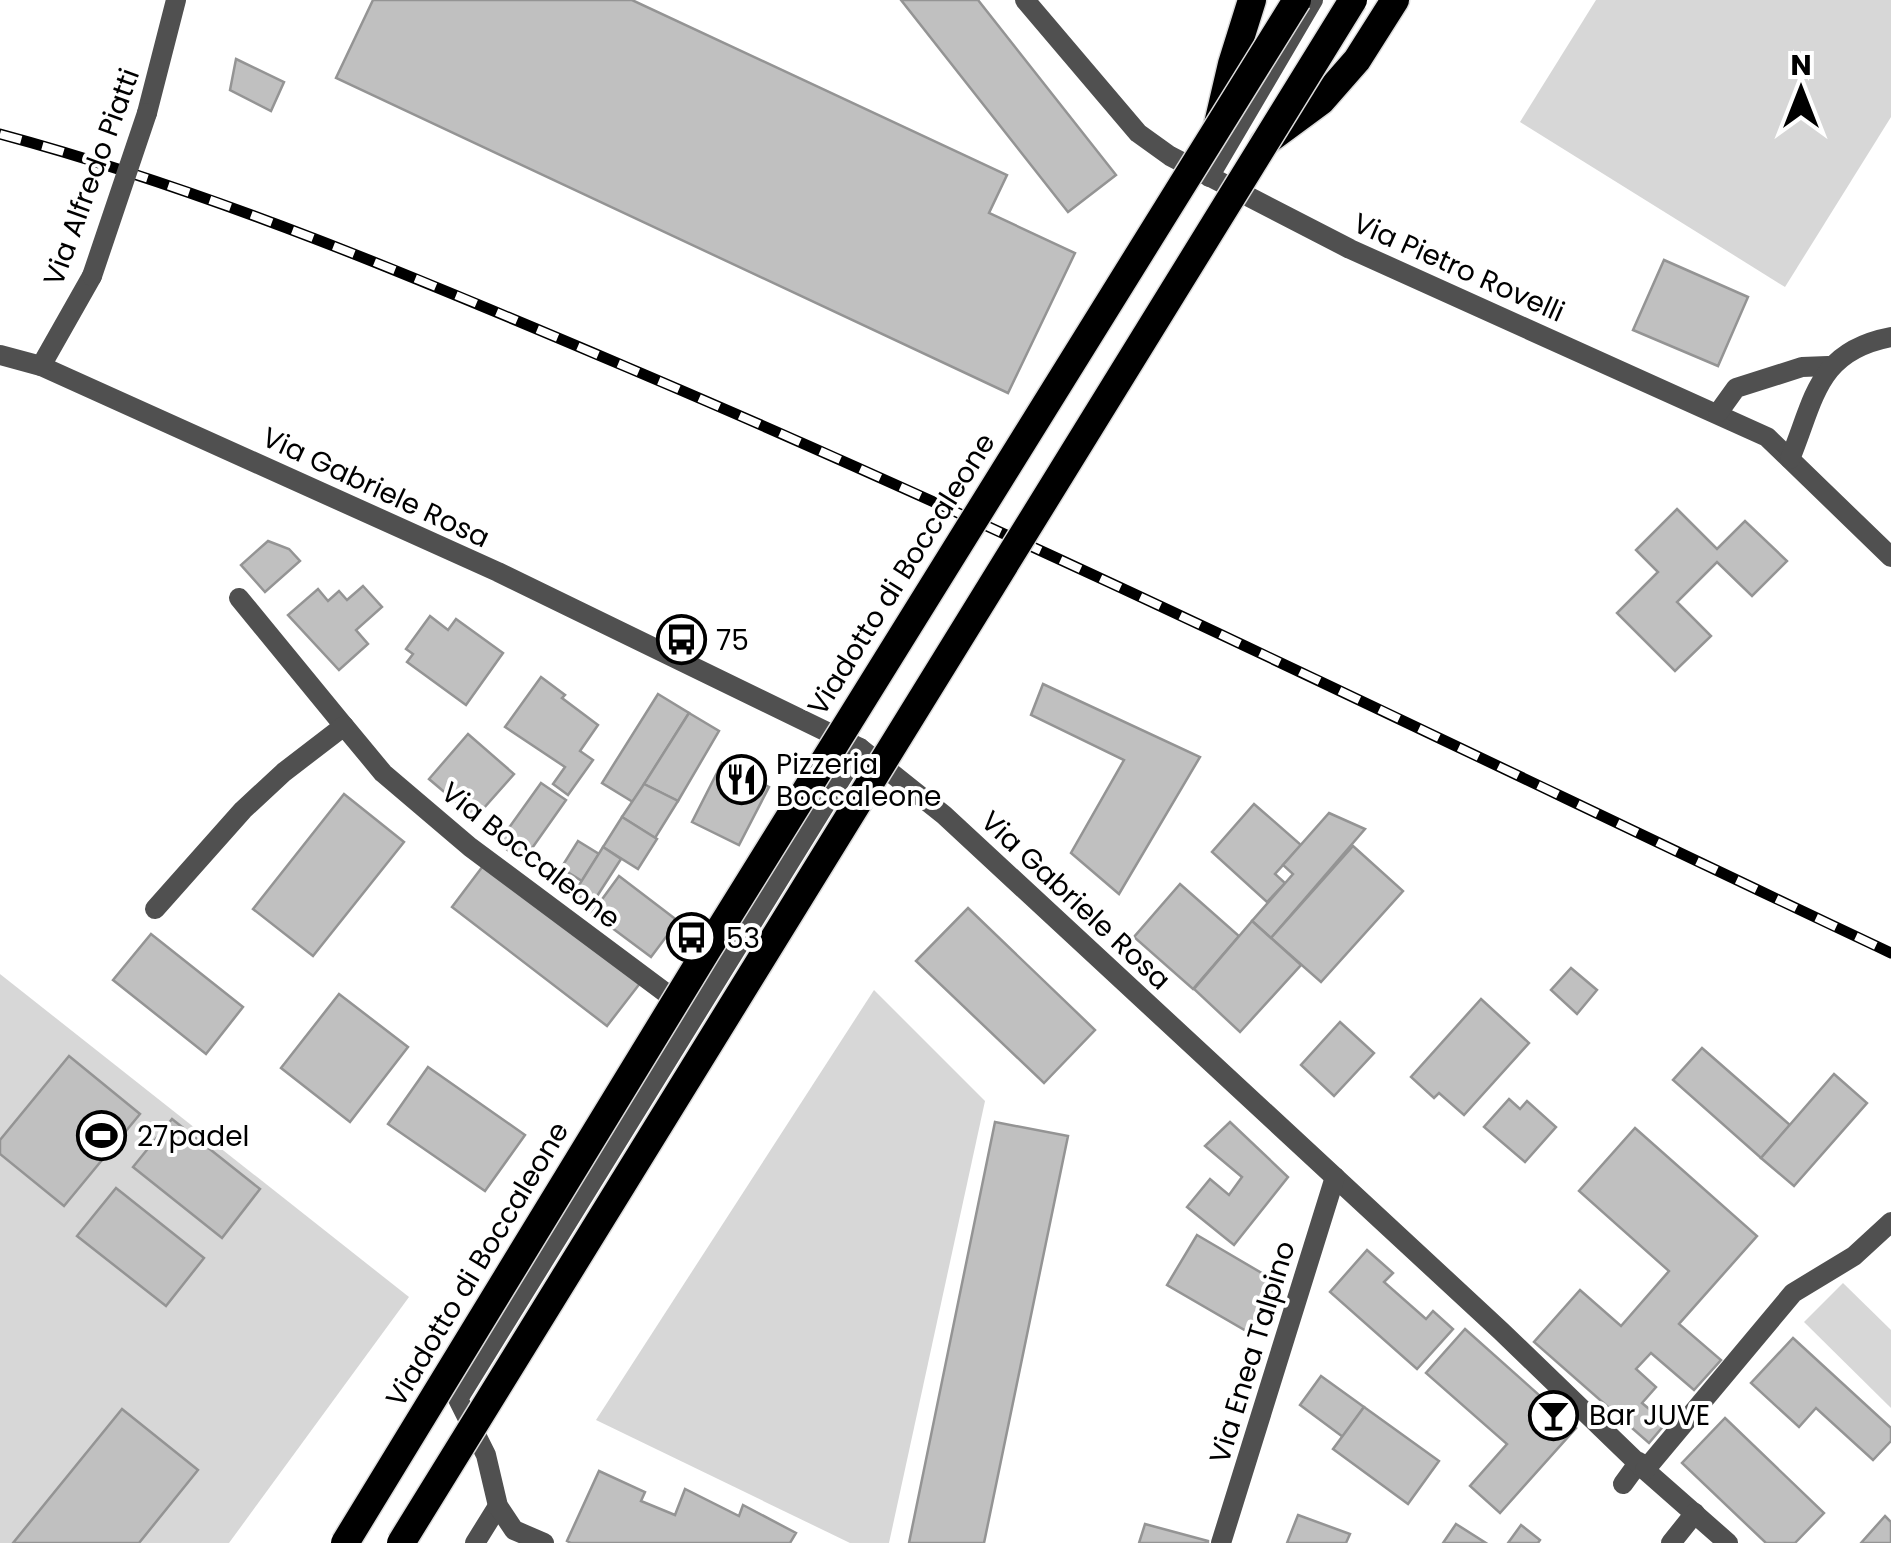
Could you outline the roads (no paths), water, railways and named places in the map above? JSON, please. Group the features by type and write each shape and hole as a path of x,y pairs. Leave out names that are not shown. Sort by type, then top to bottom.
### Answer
{"highway":[{"path":"1218,126 1252,0"},
{"name":"Viadotto di Boccaleone","path":"345,1543 1296,0"},
{"path":"402,1543 1353,0"},
{"path":"1263,144 1321,101 1357,60 1395,0"}],"street":[{"name":"Via Pietro Rovelli","path":"1025,0 1138,133 1170,156 1350,249 1766,437 1891,557"},
{"path":"1217,181 1313,0"},
{"path":"1217,181 1340,0"},
{"name":"Via Alfredo Piatti","path":"41,366 92,276 147,113 172,4"},
{"path":"1718,413 1736,388 1802,367 1828,366 1863,342 1891,337"},
{"name":"Via Gabriele Rosa","path":"0,356 41,366 498,572 860,748 944,815 1728,1543"},
{"path":"1790,460 1828,366"},
{"name":"Via Boccaleone","path":"240,598 383,773 470,846 695,1015"},
{"path":"155,909 243,810 344,726"},
{"path":"544,1543 514,1530 498,1506 486,1455 458,1399 860,748"},
{"name":"Via Enea Talpino","path":"1221,1543 1335,1178"},
{"path":"1622,1484 1793,1294 1854,1256 1891,1222"},
{"path":"475,1543 498,1506"},
{"path":"1671,1543 1694,1513"}],"railway":[{"path":"0,134 248,214 410,276 650,377 1119,587 1891,953"}],"place":[{"name":"75","path":"681,640"},
{"name":"Pizzeria Boccaleone","path":"741,780"},
{"name":"53","path":"691,938"},
{"name":"27padel","path":"102,1136"},
{"name":"Bar JUVE","path":"1554,1415"}]}
